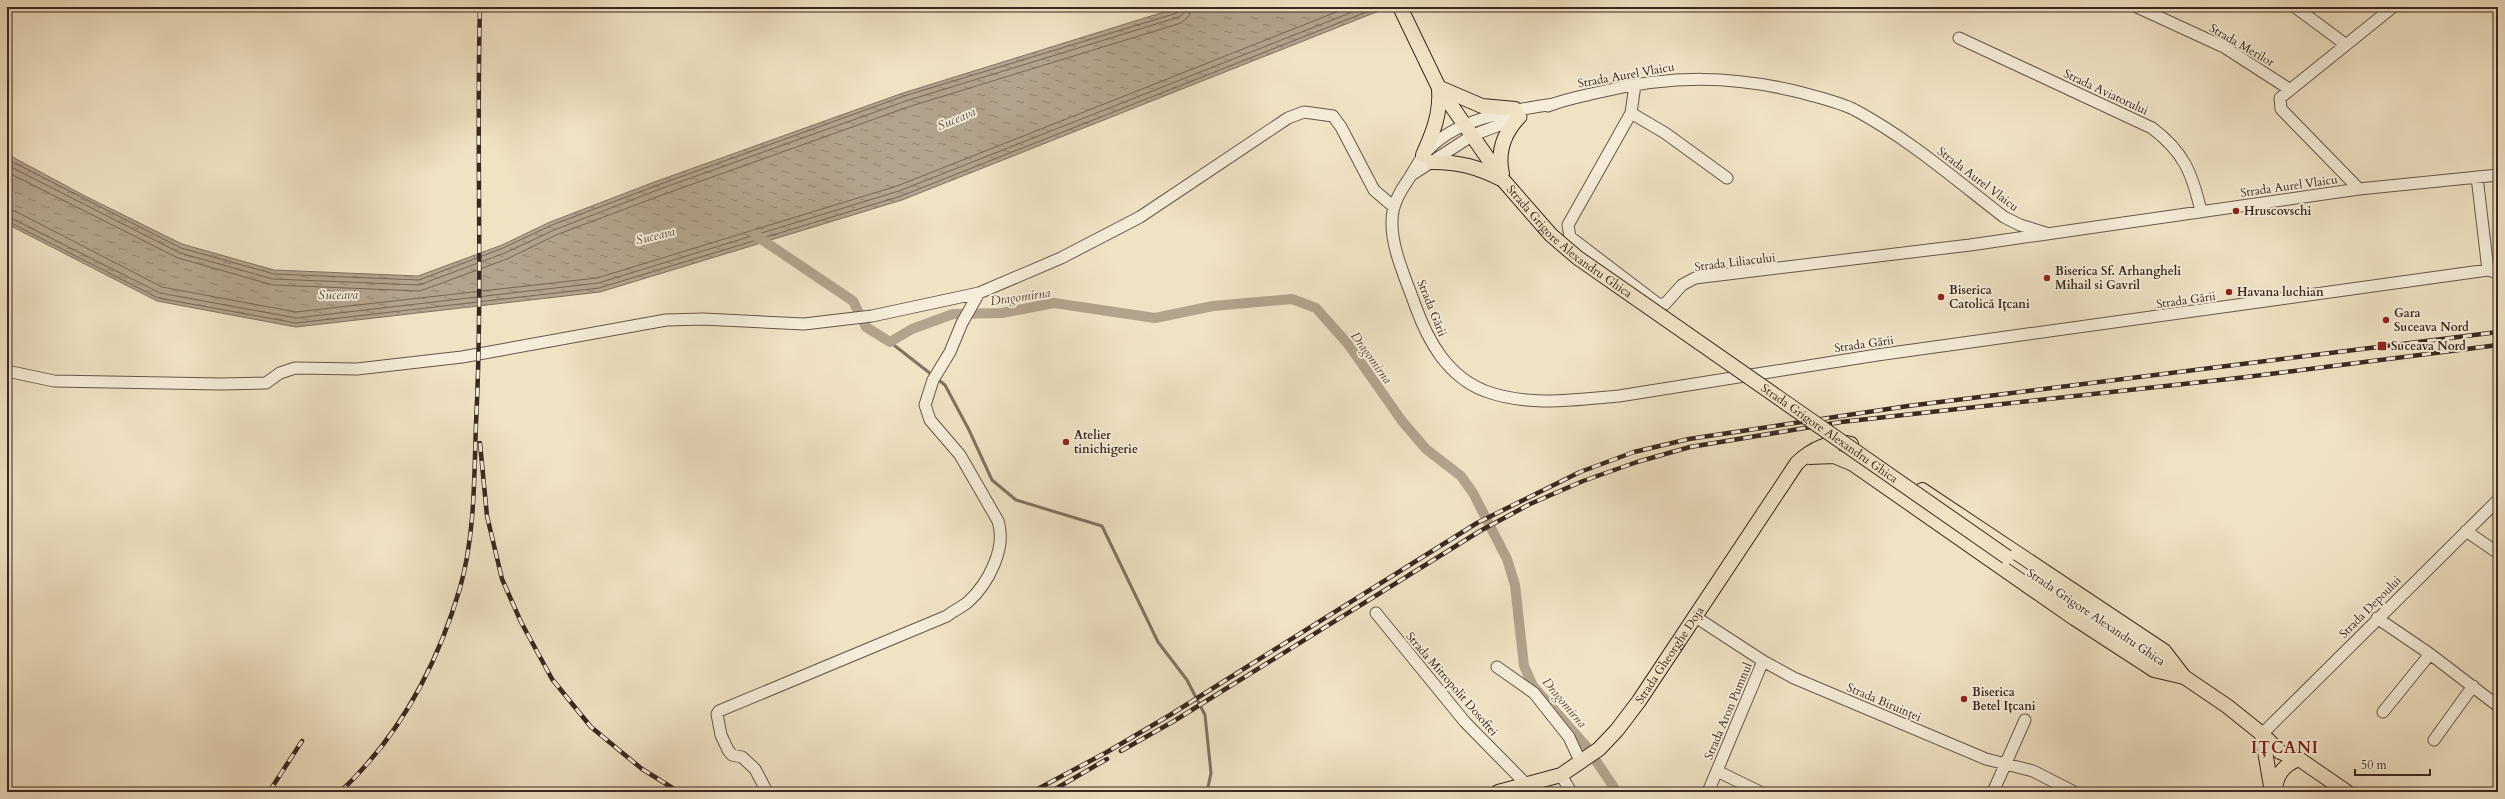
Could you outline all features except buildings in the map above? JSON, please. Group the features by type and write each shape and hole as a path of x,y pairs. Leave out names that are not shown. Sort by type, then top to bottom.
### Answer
{"main road":[{"name":"Strada Grigore Alexandru Ghica","path":"1400,7 1439,88 1470,130 1503,180 1551,235 1583,262 1746,377 2184,678 2262,734 2273,736 2285,744 2299,759 2347,792"},
{"path":"1439,88 1482,106 1517,113 1503,141 1500,165 1503,180 1473,166 1428,159 1438,116 1439,88"},
{"name":"Strada Gheorghe Doja","path":"1498,792 1528,786 1561,776 1599,749 1617,730 1639,701 1797,463 1813,451 1831,444 1844,443 1858,448 2164,651 2184,678"},
{"path":"1797,463 1806,459 1824,455 1842,458 1853,464 2074,618 2154,670 2184,678"},
{"path":"2262,734 2273,792"},
{"path":"2273,792 2280,772 2286,764 2299,759"}],"street":[{"name":"Strada Merilor","path":"2137,7 2224,48 2289,89"},
{"path":"2295,7 2345,44"},
{"path":"2359,189 2281,109 2280,98 2289,89 2393,7"},
{"name":"Strada Aviatorului","path":"1959,38 2152,128 2166,138 2180,154 2194,182 2201,211"},
{"name":"Strada Aurel Vlaicu","path":"1470,130 1497,113 1517,113 1635,84 1682,79 1732,79 1768,84 1853,109 1913,147 2004,217 2020,225 2050,234 2359,189 2498,175"},
{"name":"Strada Liliacului","path":"1635,84 1631,113 1568,225 1568,233 1570,237 1658,304 1665,304 1682,285 1695,278 2050,234"},
{"path":"7,371 62,381 221,384 266,383 280,373 295,368 357,369 462,357 666,320 703,319 804,324 872,316 979,293 1061,258 1140,217 1220,166 1271,130 1304,112 1333,116 1341,127 1374,190 1394,207"},
{"path":"1631,113 1665,133 1727,178"},
{"name":"Strada Gării","path":"1470,130 1448,136 1428,159 1410,176 1397,196 1392,221 1398,254 1426,333 1441,357 1464,380 1484,390 1513,400 1535,402 1619,396 1891,353 2493,271"},
{"path":"2477,177 2493,271"},
{"path":"767,792 755,768 742,757 732,755 723,740 717,714 719,711 946,616 968,602 987,577 999,550 1001,529 960,456 930,420 925,405 935,376 950,352 962,323 979,293"},
{"name":"Strada Depoului","path":"2262,734 2377,618 2466,531 2497,503"},
{"path":"2466,531 2498,553"},
{"name":"Strada Mitropolit Dosoftei","path":"1376,613 1464,722 1528,786"},
{"name":"Strada Biruinței","path":"1694,616 1763,661 1794,678 1876,714 2006,765 2033,772 2074,792"},
{"path":"2377,618 2430,654 2498,706"},
{"path":"2383,712 2430,654"},
{"name":"Strada Aron Pumnul","path":"1760,792 1717,771 1763,661"},
{"path":"1497,667 1534,693 1569,737 1584,761"},
{"path":"2434,740 2473,686"},
{"path":"1993,792 2026,720"},
{"path":"1708,792 1717,771"},
{"path":"1561,776 1572,792"}],"water":[{"name":"Suceava","path":"1180,7 1389,7 902,200 600,292 296,327 157,301 7,224 7,154 85,196 182,244 274,270 418,276 502,245 550,222 657,181 903,93"}],"waterway":[{"name":"Dragomirna","path":"755,235 853,301 866,327 890,342 912,329 953,314 1002,313 1054,303 1155,318 1213,306 1292,299 1316,308 1348,344 1402,421 1426,449 1461,476 1473,493 1507,559 1515,585 1524,666 1533,686 1586,746 1617,792"},
{"path":"890,342 945,385 969,430 992,480 1016,500 1102,526 1158,642 1187,680 1205,715 1211,773 1207,792"}],"railway":[{"path":"340,792 381,747 414,698 428,672 451,617 460,588 469,548 473,507 478,372 480,7"},
{"path":"1032,792 1107,752 1170,715 1477,523 1580,472 1634,452 1689,439 1908,406 2498,332"},
{"path":"1121,751 1174,721 1480,531 1530,504 1583,481 1637,462 1690,447 1841,422 2238,378 2498,345"},
{"path":"480,443 487,516 502,579 521,622 552,679 591,727 642,769 679,792"},
{"path":"269,792 302,741"},
{"path":"1050,792 1107,759"}],"place":[{"name":"Hruscovschi","path":"2236,211"},
{"name":"Biserica Sf. Arhangheli Mihail si Gavril","path":"2047,278"},
{"name":"Havana luchian","path":"2229,292"},
{"name":"Biserica Catolică Ițcani","path":"1941,297"},
{"name":"Gara Suceava Nord","path":"2386,320"},
{"name":"Suceava Nord","path":"2382,346"},
{"name":"Atelier tinichigerie","path":"1066,442"},
{"name":"Biserica Betel Iţcani","path":"1964,699"}],"district":[{"name":"IȚCANI","path":"2285,747"}]}
